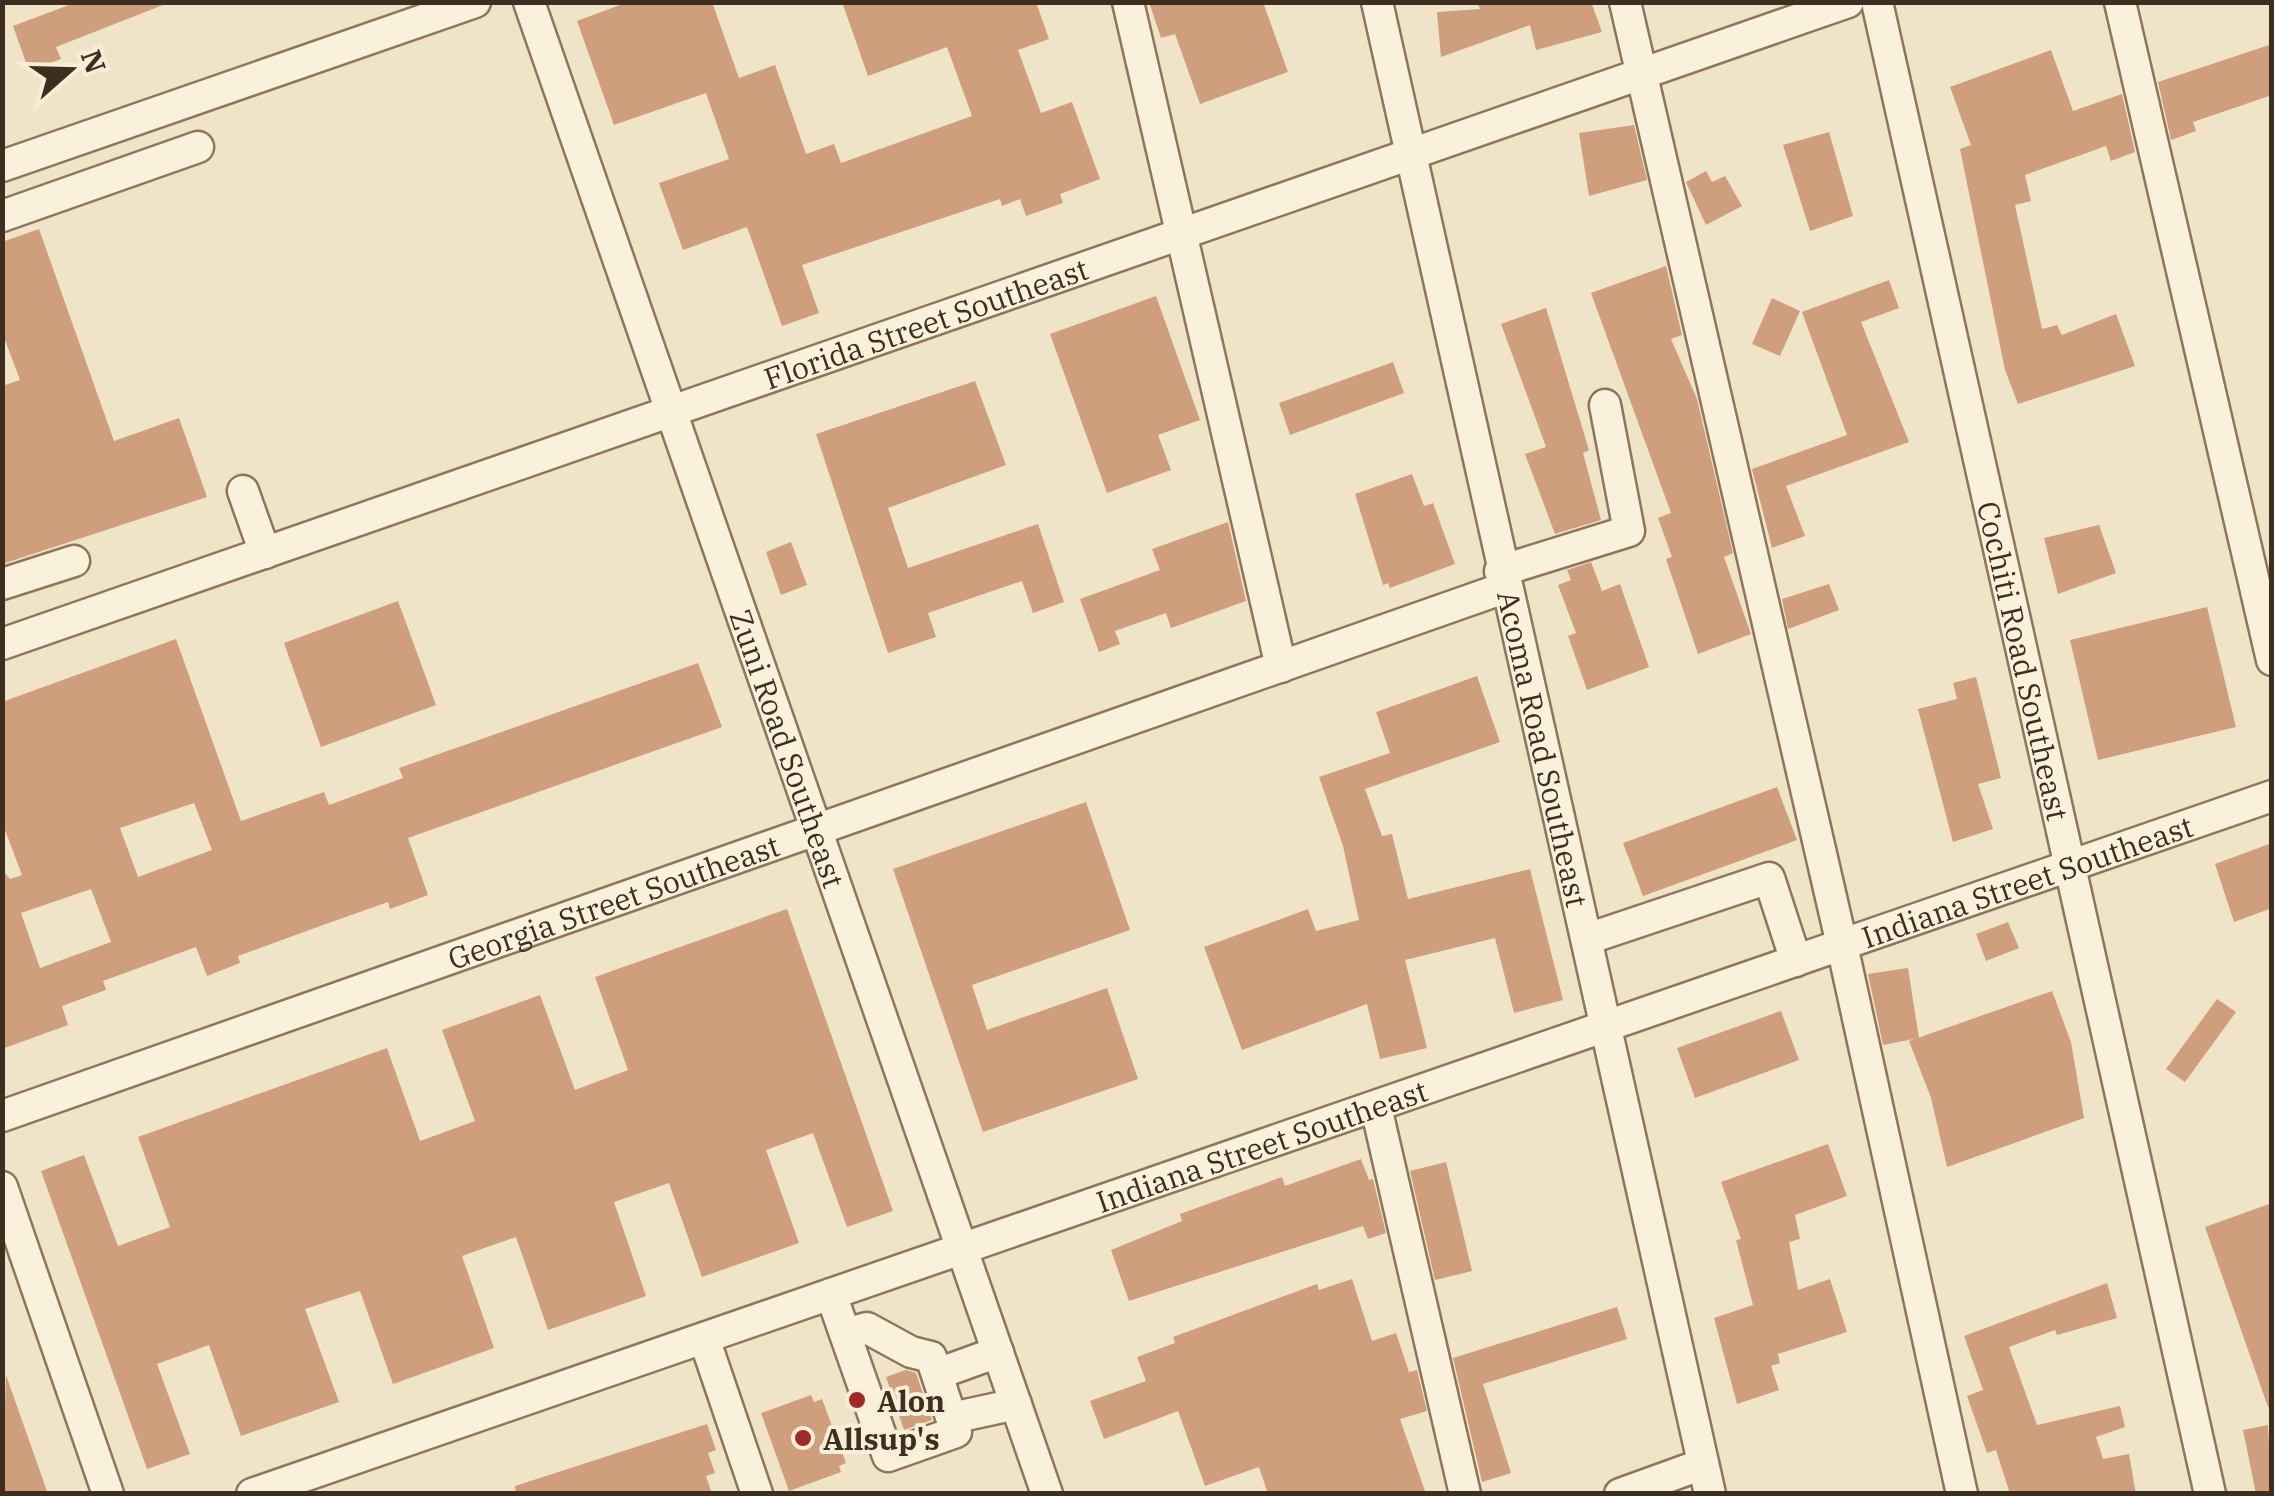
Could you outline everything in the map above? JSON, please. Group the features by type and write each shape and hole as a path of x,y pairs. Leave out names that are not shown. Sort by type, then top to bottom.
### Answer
{"street":[{"path":"2,166 475,2"},
{"name":"Zuni Road Southeast","path":"529,2 1047,1494"},
{"path":"1128,2 1281,667"},
{"name":"Acoma Road Southeast","path":"1376,2 1502,580 1608,1027 1707,1479"},
{"path":"1625,2 1842,945 1962,1494"},
{"name":"Florida Street Southeast","path":"2,644 1848,2"},
{"name":"Cochiti Road Southeast","path":"1878,2 2210,1494"},
{"path":"2120,2 2272,660"},
{"path":"2,216 198,148"},
{"name":"Georgia Street Southeast","path":"2,1116 1281,667 1629,531 1605,405"},
{"path":"242,491 265,553"},
{"path":"2,584 74,560"},
{"name":"Indiana Street Southeast","path":"252,1494 2272,796"},
{"path":"1587,939 1768,878 1796,961"},
{"path":"1376,1107 1466,1494"},
{"path":"2,1188 108,1494"},
{"path":"831,1294 845,1334 888,1456 956,1432 932,1357 911,1352 867,1328 845,1334"},
{"path":"704,1338 757,1494"},
{"path":"937,1374 998,1352"},
{"path":"952,1418 1016,1404"},
{"path":"1620,1494 1707,1479"}],"building":[{"path":"77,2 163,5 56,47 61,59 29,71 13,26"},
{"path":"628,2 712,2 739,78 775,65 806,154 834,144 841,163 972,116 947,47 868,76 842,2 1036,2 1049,39 1018,50 1041,113 1072,102 1100,179 1060,194 1063,203 1026,216 1020,199 1002,206 1000,199 802,265 819,313 782,326 747,227 683,250 659,183 729,159 706,93 614,125 577,21"},
{"path":"1149,2 1263,2 1288,72 1200,104 1175,34 1161,38"},
{"path":"1477,2 1591,2 1602,32 1536,50 1530,25 1441,57 1437,12 1480,9"},
{"path":"2272,44 2272,95 2193,122 2196,131 2171,140 2158,82"},
{"path":"2051,50 2073,111 2122,94 2135,152 2111,161 2106,146 2025,175 2031,201 2015,205 2042,329 2057,325 2062,335 2116,314 2135,366 2018,404 2005,370 1960,149 1971,145 1950,87"},
{"path":"1634,125 1647,180 1589,196 1579,133"},
{"path":"1829,132 1853,216 1810,231 1783,145"},
{"path":"1706,171 1712,182 1725,176 1742,206 1706,225 1686,182"},
{"path":"39,229 114,441 179,418 207,497 2,564 2,386 20,380 2,332 2,242"},
{"path":"1666,266 1682,335 1671,339 1697,399 1733,553 1724,557 1751,634 1698,654 1666,559 1672,557 1658,518 1671,513 1591,293"},
{"path":"1889,280 1899,308 1861,322 1909,442 1786,486 1805,536 1772,548 1752,469 1847,435 1802,312"},
{"path":"1156,296 1200,420 1158,435 1171,470 1107,493 1050,334"},
{"path":"1772,298 1800,311 1780,356 1752,344"},
{"path":"1546,308 1589,450 1583,453 1601,520 1555,534 1525,454 1546,447 1501,324"},
{"path":"1393,362 1404,393 1290,435 1279,403"},
{"path":"975,381 1006,465 888,508 908,568 1038,524 1064,602 1033,613 1022,581 928,613 936,637 888,653 816,434"},
{"path":"1412,474 1424,506 1433,503 1455,564 1390,588 1388,583 1383,585 1355,494"},
{"path":"1228,522 1246,601 1171,628 1166,613 1115,631 1120,644 1099,652 1080,599 1160,570 1152,549"},
{"path":"2099,525 2116,573 2058,594 2044,538"},
{"path":"791,542 807,585 781,595 766,552"},
{"path":"1591,562 1602,591 1620,584 1649,667 1587,690 1568,636 1576,633 1558,585 1571,580 1567,570"},
{"path":"1829,584 1839,610 1788,629 1782,599"},
{"path":"398,601 436,705 321,747 284,643"},
{"path":"2207,607 2236,727 2098,760 2070,640"},
{"path":"176,639 241,821 324,792 329,805 403,778 399,768 698,663 722,727 408,838 428,895 390,909 388,902 238,956 240,963 207,976 196,947 103,981 106,990 62,1006 68,1025 2,1049 2,870 10,879 22,875 2,822 2,702","holes":["194,803 212,850 138,877 120,828","91,889 111,942 40,968 21,913"]},
{"path":"1477,676 1500,742 1365,789 1382,836 1392,834 1408,899 1530,869 1563,1000 1514,1013 1495,938 1405,960 1427,1048 1380,1059 1367,1004 1242,1050 1204,947 1308,909 1316,931 1359,920 1343,846 1319,777 1390,753 1376,712"},
{"path":"1976,677 2001,778 1978,784 1993,829 1953,842 1918,709 1957,699 1953,683"},
{"path":"1777,787 1797,840 1643,896 1623,843"},
{"path":"1086,802 1130,930 972,985 987,1030 1107,988 1138,1079 983,1132 893,869"},
{"path":"2272,843 2272,908 2234,922 2215,864"},
{"path":"787,909 893,1211 847,1227 813,1133 766,1150 799,1243 702,1277 669,1183 614,1202 646,1296 548,1330 516,1237 462,1256 494,1348 393,1384 360,1291 305,1309 339,1402 241,1436 209,1345 157,1364 190,1454 147,1469 41,1171 84,1155 118,1246 170,1227 138,1137 387,1048 420,1141 475,1121 442,1030 540,995 575,1090 628,1070 595,977"},
{"path":"2008,922 2019,948 1986,961 1976,934"},
{"path":"1908,968 1919,1038 1883,1045 1868,974"},
{"path":"2052,991 2071,1042 2084,1118 1947,1167 1931,1098 1909,1041"},
{"path":"2217,999 2236,1012 2185,1082 2166,1069"},
{"path":"1781,1011 1799,1060 1695,1098 1677,1048"},
{"path":"1828,1144 1847,1196 1795,1215 1800,1239 1789,1242 1798,1290 1830,1279 1847,1332 1778,1354 1780,1363 1771,1366 1779,1390 1737,1404 1714,1318 1753,1305 1736,1240 1741,1239 1721,1182"},
{"path":"1361,1159 1369,1180 1373,1179 1386,1233 1368,1239 1363,1226 1129,1301 1111,1250 1182,1221 1180,1214 1282,1177 1285,1186"},
{"path":"1446,1162 1472,1271 1435,1280 1410,1171"},
{"path":"2272,1203 2272,1407 2268,1407 2205,1227"},
{"path":"1352,1279 1372,1341 1396,1333 1409,1372 1417,1370 1427,1411 1400,1419 1426,1494 1268,1494 1259,1467 1205,1486 1178,1411 1104,1439 1090,1401 1146,1381 1137,1357 1175,1343 1173,1337 1317,1284 1319,1290"},
{"path":"2107,1283 2117,1318 2057,1335 2055,1330 2009,1347 2037,1425 2120,1406 2125,1427 2096,1437 2103,1459 2129,1454 2136,1494 2010,1494 1996,1450 1987,1453 1967,1396 1983,1390 1964,1336"},
{"path":"1617,1307 1627,1339 1483,1384 1511,1473 1482,1482 1453,1358"},
{"path":"906,1370 916,1373 932,1420 904,1430 886,1377"},
{"path":"6,1375 48,1494 2,1494"},
{"name":"Allsup's","path":"811,1395 814,1402 822,1399 846,1463 839,1466 841,1472 789,1491 761,1413"},
{"path":"707,1424 716,1450 708,1453 715,1473 706,1476 712,1494 516,1494 515,1486"},
{"path":"2268,1425 2272,1494 2256,1494 2243,1430"}],"place":[{"name":"Alon","path":"857,1400"},
{"name":"Allsup's","path":"803,1438"}]}
